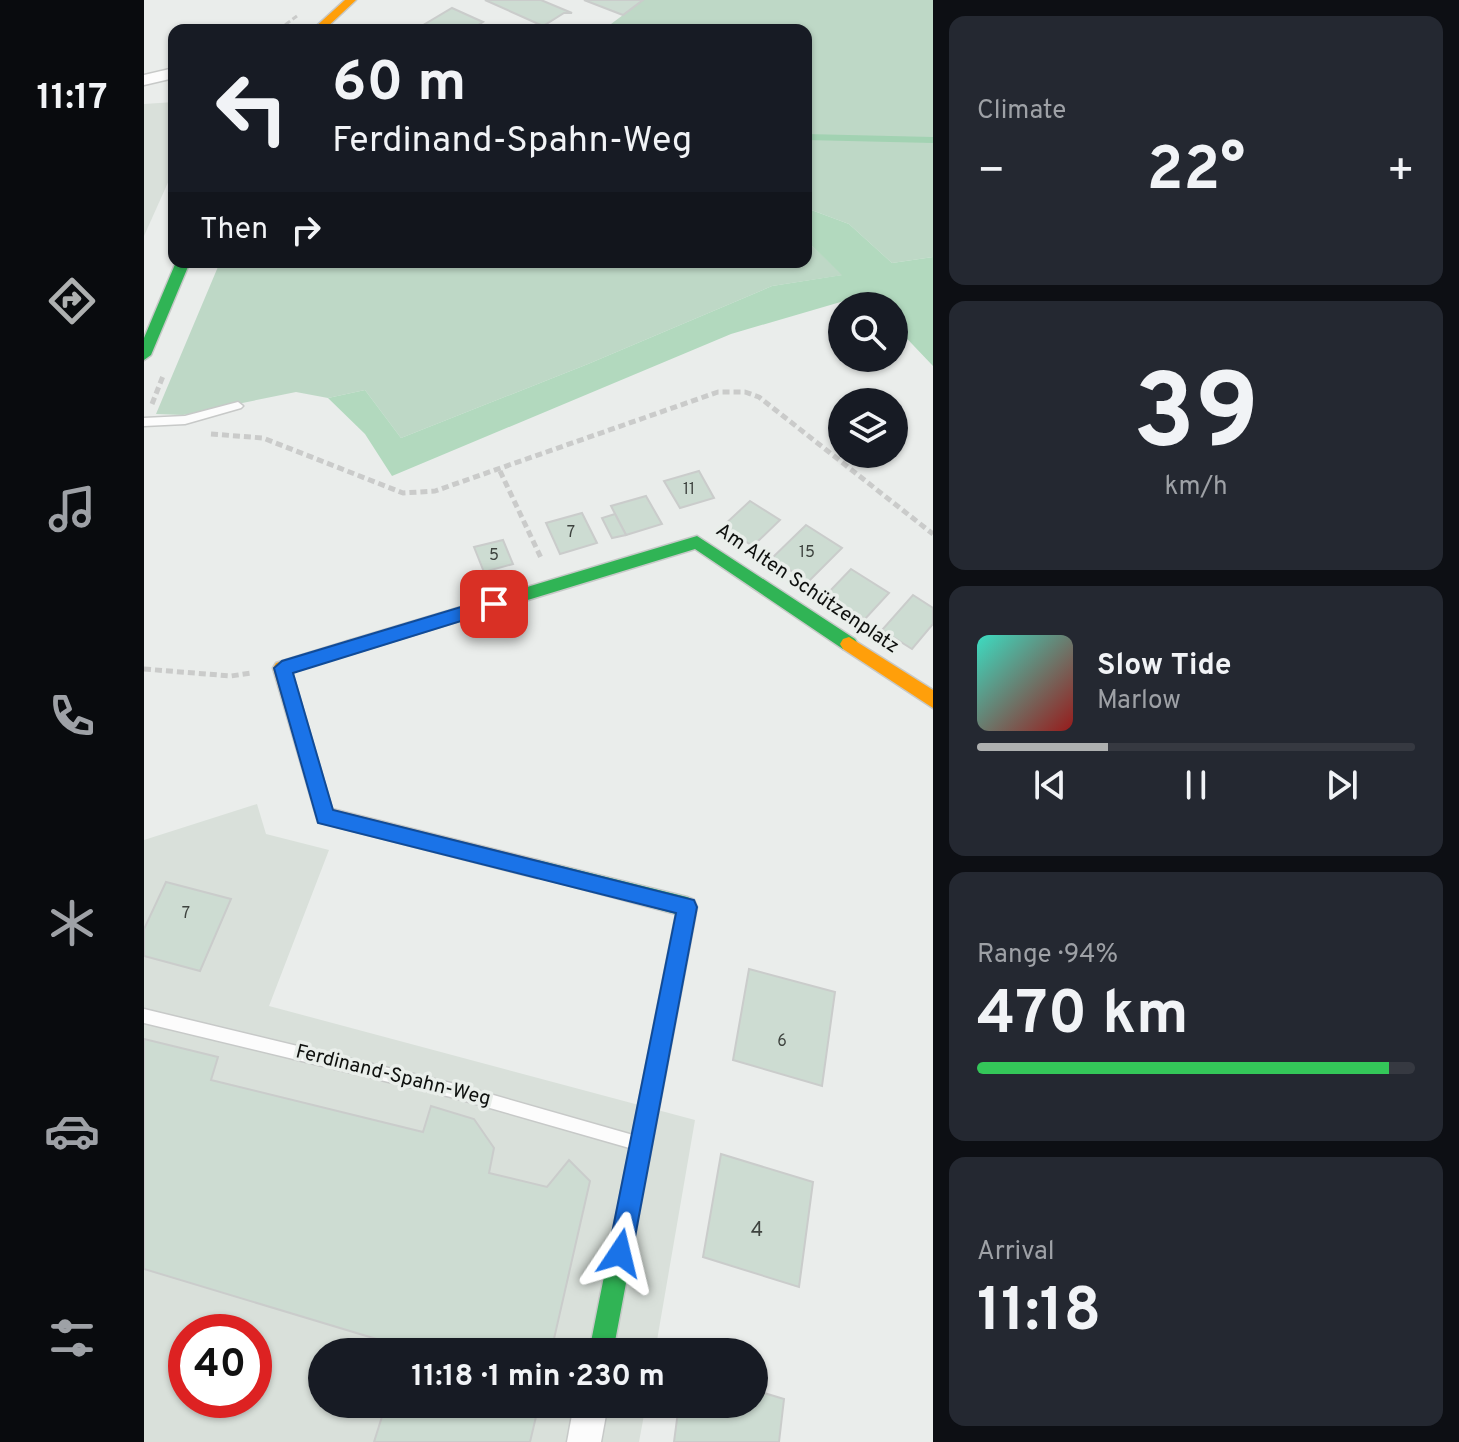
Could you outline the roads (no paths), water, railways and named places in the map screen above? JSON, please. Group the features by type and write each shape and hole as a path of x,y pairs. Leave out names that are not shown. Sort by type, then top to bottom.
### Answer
{"street":[{"path":"325,24 351,0"},
{"path":"144,80 168,74"},
{"path":"144,355 180,268"},
{"name":"Am Alten Schützenplatz","path":"640,1144 687,907 325,816 282,668 697,542 933,700"},
{"path":"604,1338 640,1144"},
{"path":"584,1442 588,1418"}],"lane":[{"path":"144,422 185,420 238,406"},
{"name":"Ferdinand-Spahn-Weg","path":"144,1016 455,1091 640,1144"}],"waterway":[{"path":"812,137 933,140"}]}
